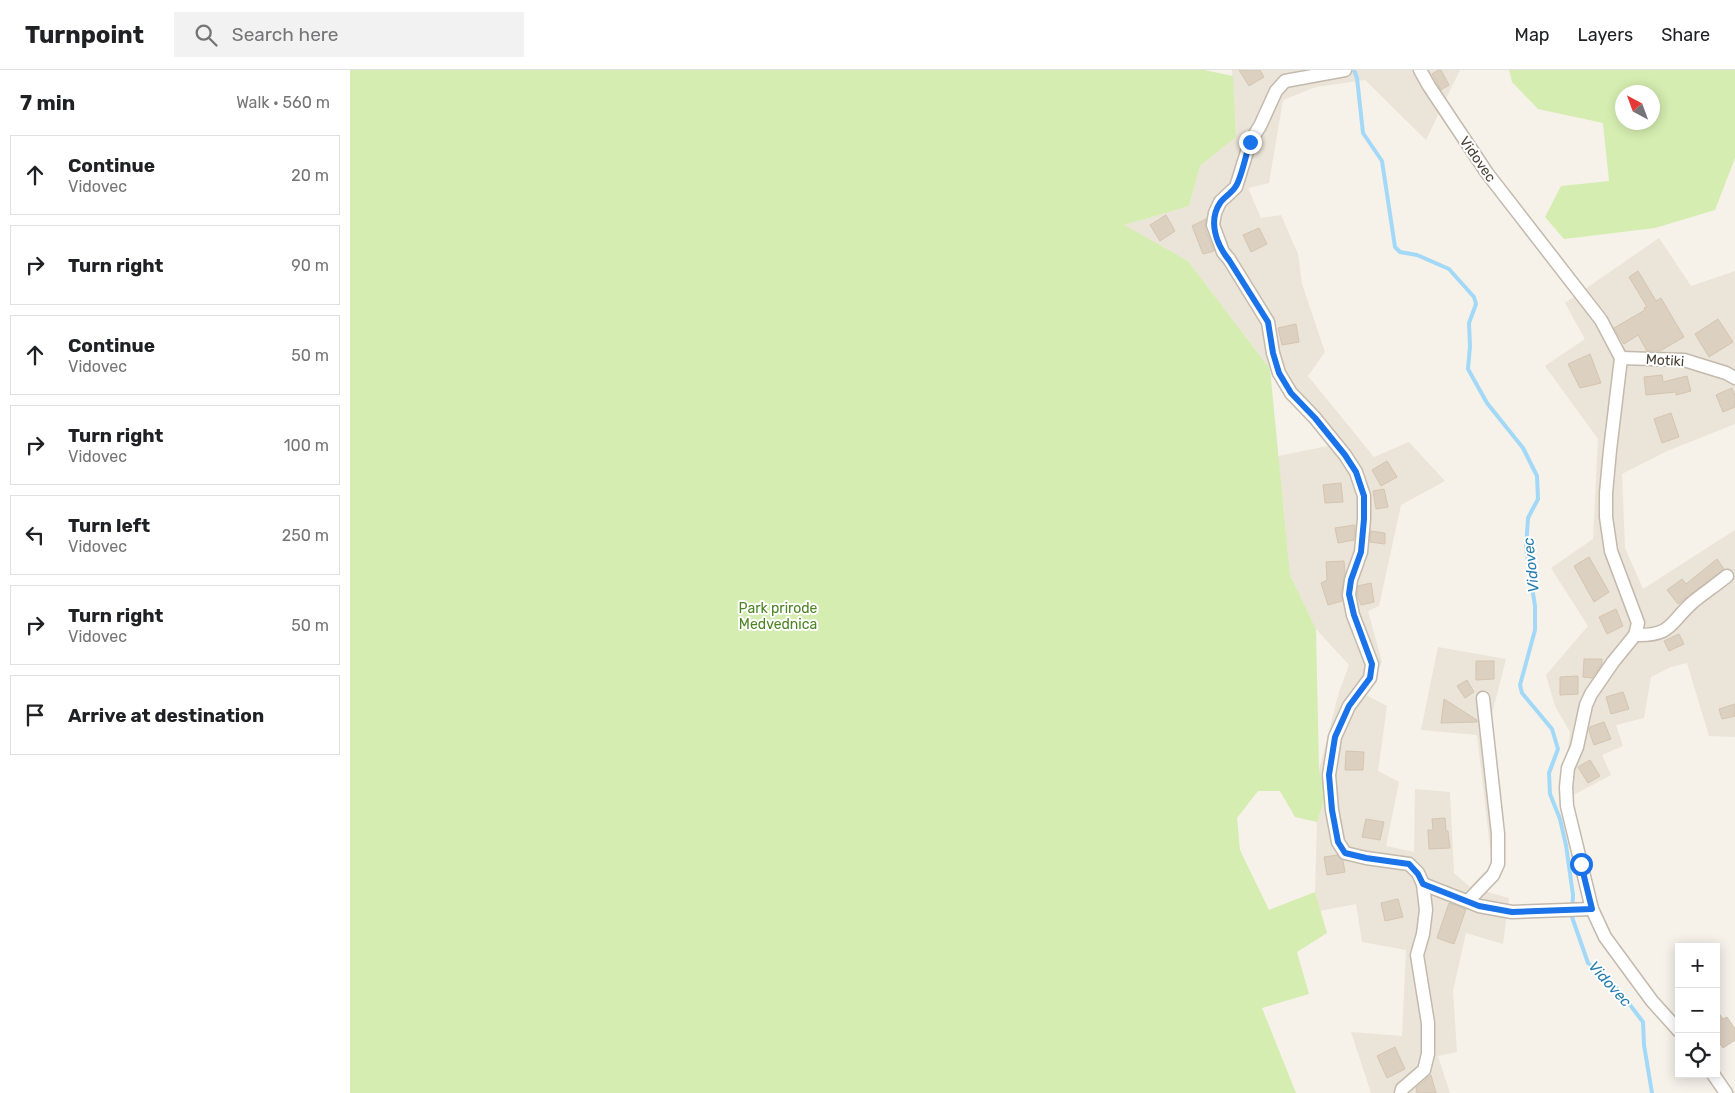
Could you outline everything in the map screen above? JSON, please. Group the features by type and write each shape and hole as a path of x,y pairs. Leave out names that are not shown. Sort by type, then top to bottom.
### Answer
{"street":[{"path":"1345,70 1285,81 1276,91 1260,126 1250,142 1236,187 1220,202 1214,212 1213,225 1222,252 1268,322 1273,353 1279,373 1291,393 1315,418 1345,455 1356,472 1364,496 1361,552 1351,580 1349,594 1354,615 1372,664 1370,678 1349,706 1335,737 1329,775 1332,810 1338,842 1345,853 1409,864 1418,874 1423,884 1426,910 1423,934 1417,955 1428,1022 1428,1054 1424,1070 1402,1089 1401,1093"},
{"name":"Vidovec","path":"1420,70 1487,173 1601,320 1621,358"},
{"path":"1621,358 1609,458 1606,517 1611,550 1638,623 1635,636 1613,662 1591,694 1586,706 1577,747 1568,768 1567,806 1592,909 1605,937 1652,1001 1675,1027"},
{"name":"Motiki","path":"1621,358 1684,360 1726,373 1735,378"},
{"path":"1635,636 1656,634 1673,625 1692,604 1728,576"},
{"path":"1468,902 1493,875 1498,864 1498,834 1483,698"},
{"path":"1423,884 1479,906 1512,912 1592,909"},
{"path":"1426,910 1444,892"},
{"path":"1716,1078 1726,1093"}],"shaded area":[{"path":"1232,70 1460,70 1426,140 1365,80 1316,87 1283,100 1269,183 1248,188 1261,218 1281,215 1298,254 1302,284 1325,352 1308,376 1374,457 1409,442 1445,481 1401,505 1379,606 1368,611 1382,662 1366,695 1387,706 1378,771 1399,782 1386,846 1414,852 1415,789 1450,792 1454,873 1470,887 1492,864 1477,735 1421,730 1438,647 1506,659 1488,730 1499,865 1480,890 1509,898 1503,944 1466,933 1453,991 1457,1052 1438,1056 1450,1093 1371,1093 1351,1032 1402,1036 1406,950 1362,942 1356,904 1320,911 1315,892 1317,822 1326,796 1319,770 1339,692 1349,665 1316,629 1290,575 1278,456 1333,445 1270,369 1188,261 1123,225 1189,206 1200,166 1236,137"},
{"path":"1659,238 1691,286 1735,271 1735,424 1667,451 1622,474 1625,548 1643,589 1735,530 1735,737 1709,736 1687,663 1671,667 1651,677 1644,718 1616,725 1623,746 1602,755 1611,775 1564,800 1570,732 1555,706 1546,675 1588,626 1551,568 1593,539 1598,439 1545,366 1585,339 1565,303"}],"green space":[{"name":"Park prirode Medvednica","path":"350,70 1204,70 1233,76 1236,137 1200,166 1189,206 1124,225 1188,261 1270,369 1290,575 1316,629 1319,770 1326,796 1317,822 1295,817 1280,791 1258,791 1237,818 1240,850 1269,910 1315,892 1327,933 1297,952 1309,994 1262,1008 1296,1093 350,1093"},
{"path":"1509,70 1735,70 1735,158 1715,210 1655,228 1564,239 1545,217 1561,186 1609,181 1603,123 1538,109 1512,82"}],"building":[{"path":"1239,70 1260,70 1264,77 1249,86"},
{"path":"1441,70 1449,85 1441,90 1432,74"},
{"path":"1166,215 1175,231 1160,241 1150,225"},
{"path":"1206,219 1205,228 1214,251 1203,254 1192,226"},
{"path":"1259,228 1267,244 1251,252 1243,235"},
{"path":"1638,271 1656,301 1661,298 1684,337 1660,351 1647,351 1638,335 1624,344 1614,328 1647,307 1629,277"},
{"path":"1718,319 1733,342 1709,357 1695,334"},
{"path":"1296,324 1299,342 1282,345 1278,328"},
{"path":"1590,354 1601,383 1580,388 1568,364"},
{"path":"1662,375 1663,382 1687,376 1691,391 1676,395 1676,392 1646,395 1644,377"},
{"path":"1732,388 1735,395 1735,407 1723,412 1716,395"},
{"path":"1671,413 1679,437 1662,443 1654,419"},
{"path":"1387,461 1397,477 1381,486 1372,470"},
{"path":"1341,483 1343,502 1325,503 1323,485"},
{"path":"1384,489 1388,507 1376,509 1373,491"},
{"path":"1355,525 1354,540 1338,543 1335,528"},
{"path":"1371,531 1385,533 1385,544 1370,542"},
{"path":"1589,557 1609,592 1594,602 1574,566"},
{"path":"1717,559 1724,569 1678,604 1667,590 1682,579 1686,584"},
{"path":"1344,561 1345,573 1341,594 1342,601 1328,605 1321,583 1327,580 1326,562"},
{"path":"1371,583 1374,602 1361,605 1357,595 1358,586"},
{"path":"1616,609 1623,626 1607,634 1599,617"},
{"path":"1679,634 1684,644 1669,651 1664,641"},
{"path":"1584,659 1602,659 1602,664 1592,678 1583,677"},
{"path":"1476,661 1494,661 1494,679 1476,680"},
{"path":"1578,676 1578,694 1560,695 1560,677"},
{"path":"1467,680 1474,692 1465,698 1457,686"},
{"path":"1623,692 1629,709 1611,714 1606,697"},
{"path":"1444,699 1477,720 1477,722 1441,723"},
{"path":"1735,704 1735,716 1722,719 1719,709"},
{"path":"1604,722 1611,739 1594,745 1589,731 1590,727"},
{"path":"1346,751 1364,752 1363,770 1345,770"},
{"path":"1590,760 1600,776 1588,783 1578,767"},
{"path":"1445,818 1450,848 1429,849 1428,830 1433,830 1432,819"},
{"path":"1366,819 1384,822 1380,840 1362,837"},
{"path":"1337,855 1343,861 1345,872 1327,875 1324,857"},
{"path":"1398,899 1403,917 1385,921 1381,903"},
{"path":"1449,903 1466,909 1454,944 1437,938"},
{"path":"1720,1015 1723,1019 1727,1017 1735,1029 1735,1040 1723,1048 1720,1044"},
{"path":"1395,1047 1405,1069 1387,1078 1377,1056"},
{"path":"1431,1075 1436,1093 1417,1093 1416,1088"}],"waterway":[{"name":"Vidovec","path":"1354,70 1357,78 1363,133 1382,161 1395,247 1400,252 1417,255 1449,269 1474,297 1476,304 1469,323 1468,369 1487,403 1523,448 1537,476 1538,499 1528,518 1526,548 1535,606 1535,630 1520,685 1522,693 1552,729 1558,749 1549,773 1550,794 1560,819 1566,845 1573,895 1572,917 1588,963 1603,974 1621,993 1643,1022 1644,1045 1652,1093"}],"route":[{"path":"1250,142 1236,187 1220,202 1214,212 1213,225 1222,252 1268,322 1273,353 1279,373 1291,393 1315,418 1345,455 1356,472 1364,496 1361,552 1351,580 1349,594 1354,615 1372,664 1370,678 1349,706 1335,737 1329,775 1332,810 1338,842 1345,853 1409,864 1418,874 1423,884 1479,906 1512,912 1592,909 1581,864"}]}
